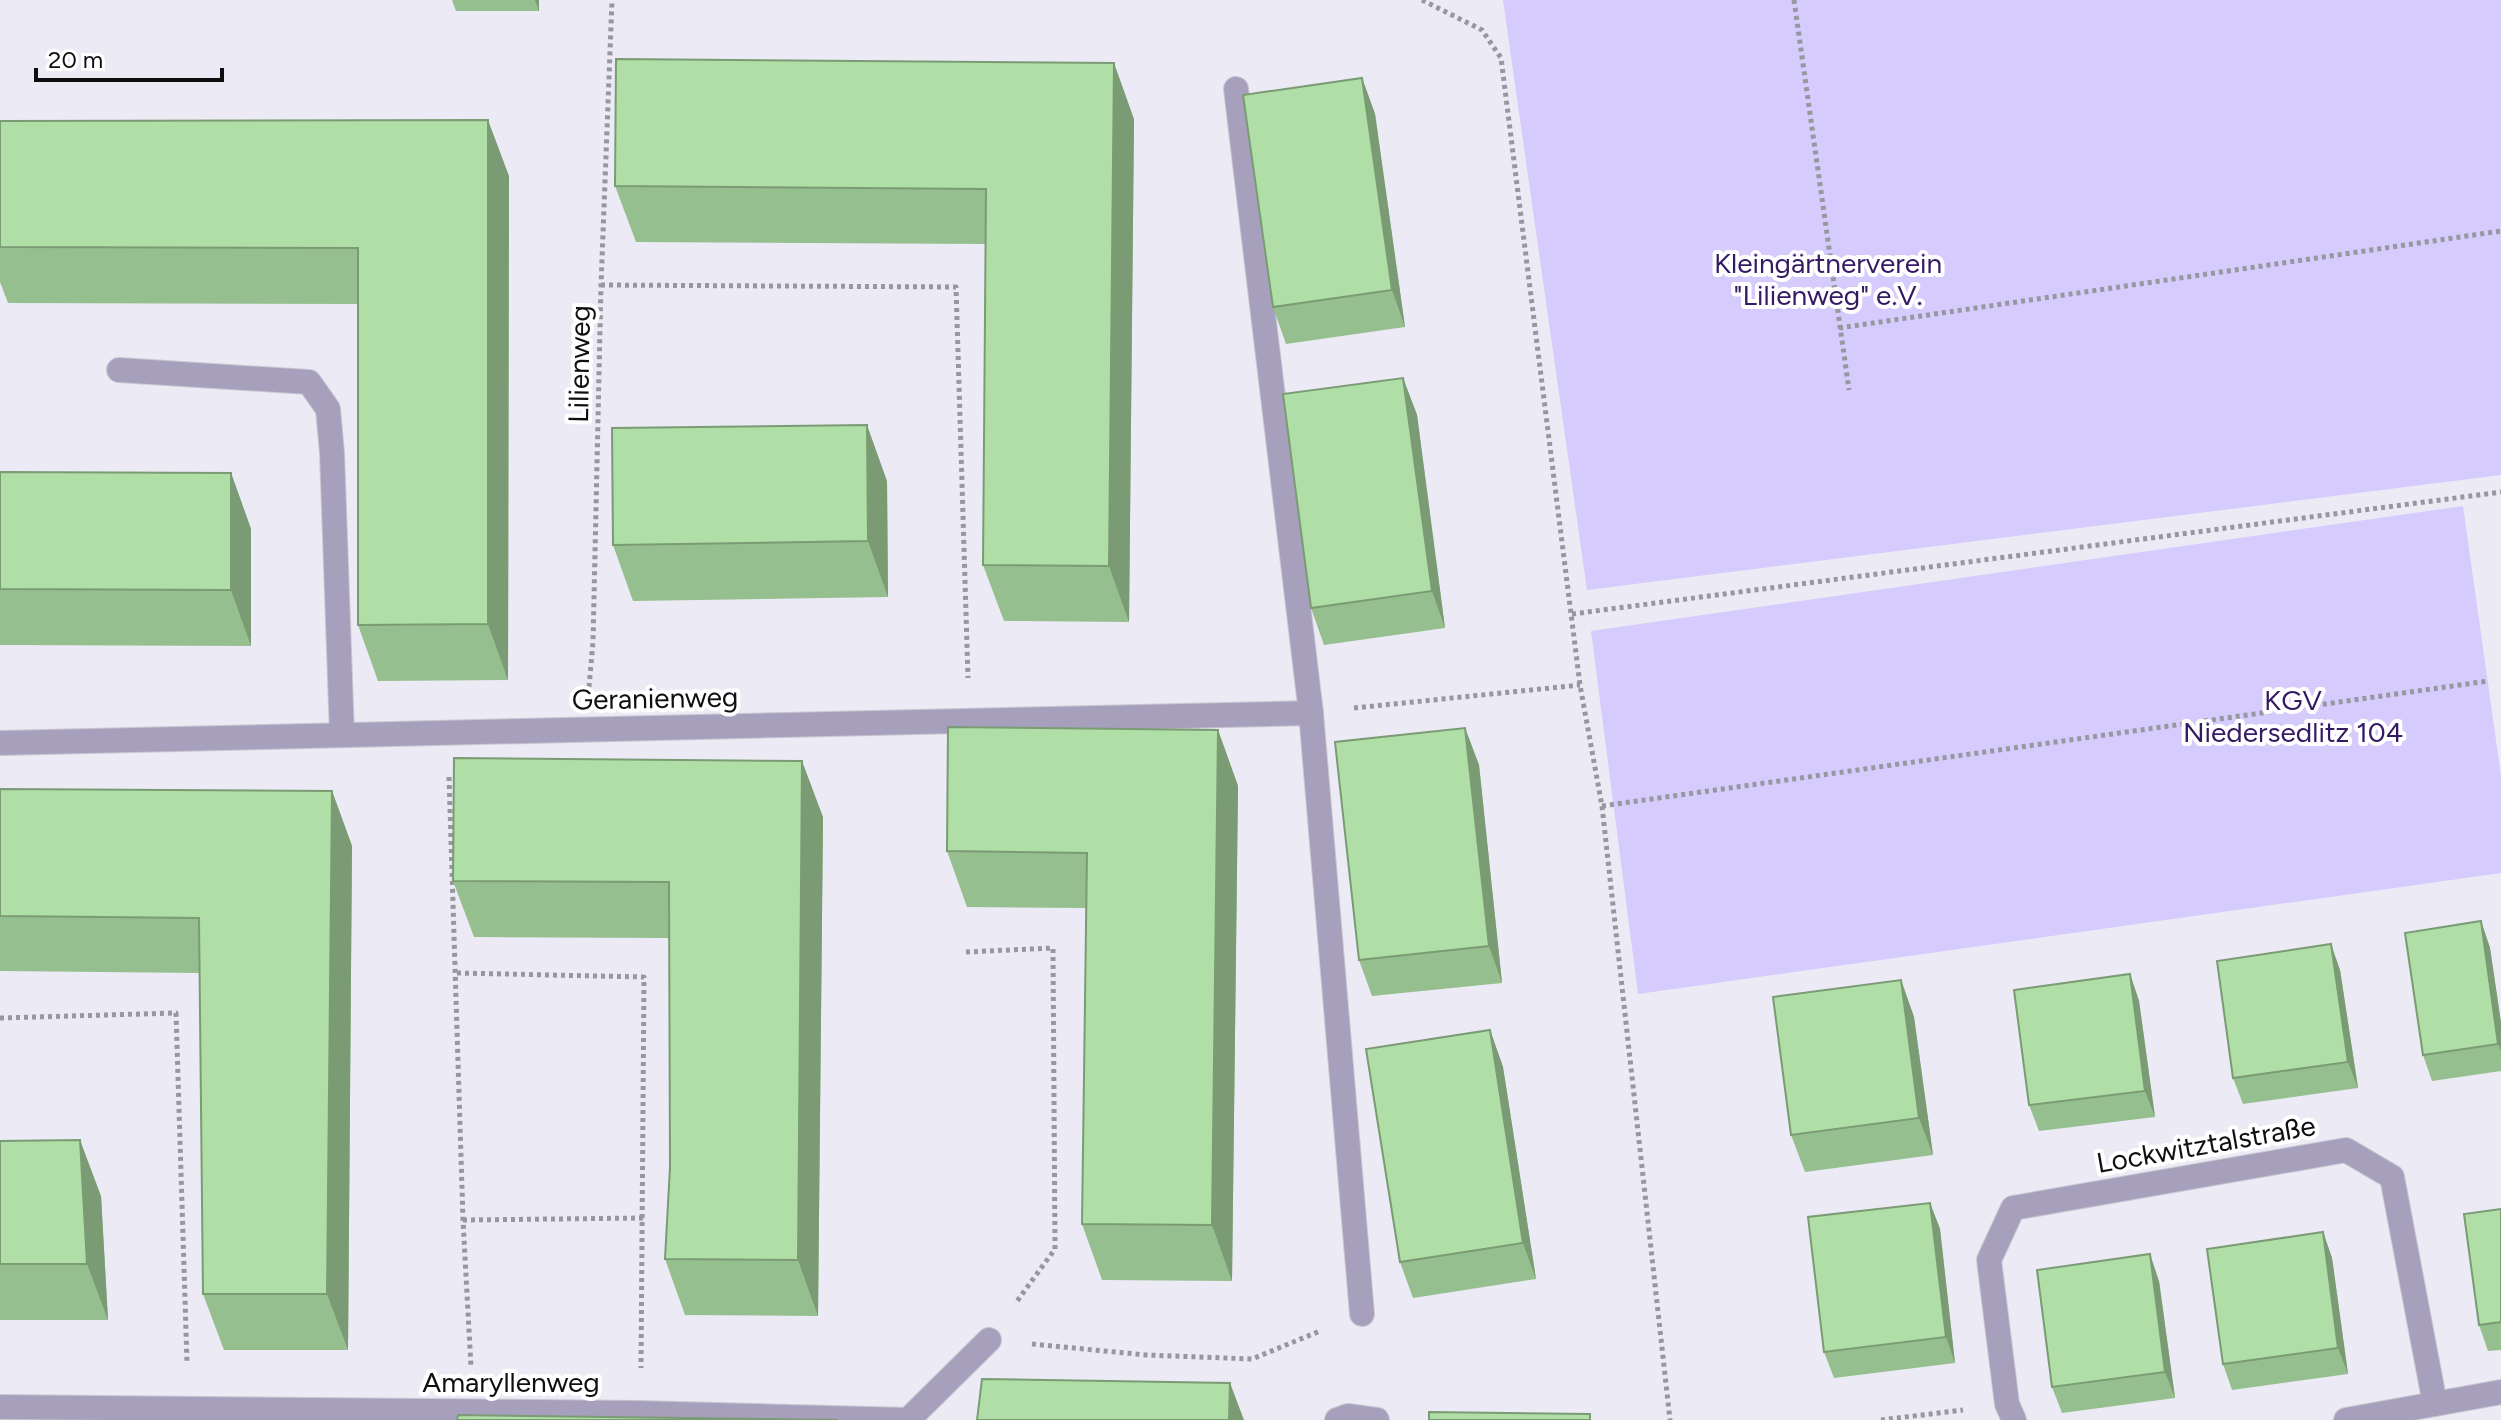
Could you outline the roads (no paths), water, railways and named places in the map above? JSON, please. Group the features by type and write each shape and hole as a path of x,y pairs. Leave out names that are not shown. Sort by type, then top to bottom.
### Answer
{"street":[{"path":"1236,89 1311,713 1362,1314"},
{"path":"119,370 309,382 328,409 342,735"},
{"name":"Geranienweg","path":"0,743 1311,713"},
{"name":"Lockwitztalstraße","path":"2010,1412 1989,1260 2013,1208 2346,1150 2392,1177 2435,1404"},
{"name":"Amaryllenweg","path":"0,1407 640,1413 908,1420 989,1340"},
{"path":"2346,1420 2501,1392"},
{"path":"1337,1420 1348,1416 1377,1420"}],"park label":[{"name":"Kleingärtnerverein \"Lilienweg\" e.V.","path":"1828,279"},
{"name":"KGV Niedersedlitz 104","path":"2293,716"}]}
